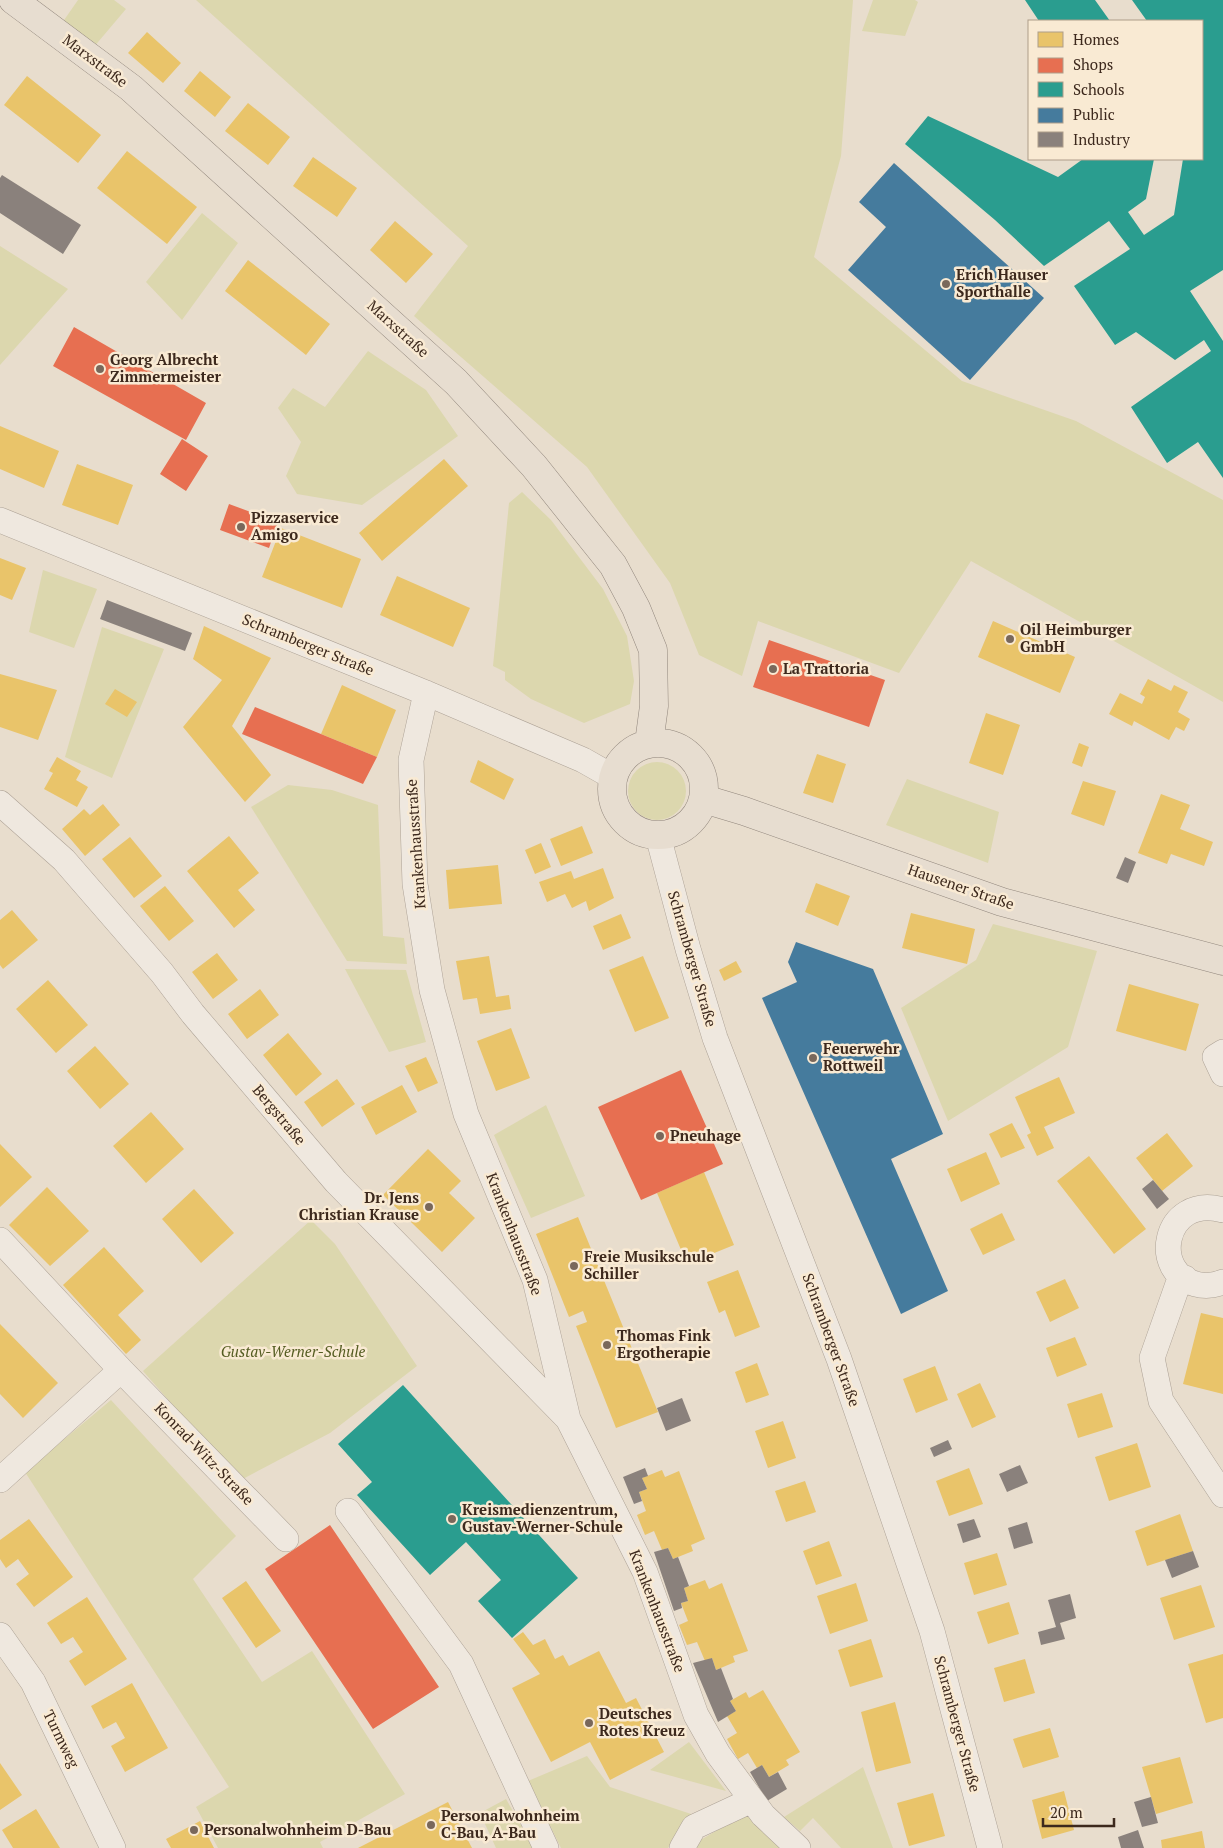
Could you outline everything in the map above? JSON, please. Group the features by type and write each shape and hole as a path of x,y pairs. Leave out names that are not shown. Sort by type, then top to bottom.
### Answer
{"main road":[{"name":"Marxstraße","path":"12,0 131,88 456,382 534,466 613,565 636,608 653,650 654,706 649,743"},
{"path":"662,742 687,752 696,761 702,773 705,786 704,798 698,813 688,826 674,834 658,836 644,834 632,828 621,818 614,805 613,777 618,765 626,755 649,743 662,742"},
{"name":"Hausener Straße","path":"704,798 744,810 1002,902 1223,961"}],"street":[{"name":"Schramberger Straße","path":"0,520 426,693 583,760 613,777"},
{"name":"Krankenhausstraße","path":"426,693 411,760 415,884 432,990 466,1114 535,1280 568,1419 645,1572 696,1715 718,1754 763,1815 798,1848"},
{"name":"Bergstraße","path":"0,803 64,860 162,973 193,1014 336,1182 568,1419"},
{"name":"Schramberger Straße","path":"658,836 688,949 713,1032 839,1359 932,1631 990,1848"},
{"path":"1223,1052 1215,1057 1223,1074"},
{"path":"1223,1210 1211,1207 1187,1212 1177,1221 1170,1232 1168,1244 1170,1258 1176,1269 1185,1278 1195,1284 1207,1286 1223,1282"},
{"name":"Konrad-Witz-Straße","path":"0,1240 121,1370 286,1539"},
{"path":"1185,1278 1178,1284 1152,1358 1162,1401 1223,1494"},
{"path":"0,1480 121,1370"},
{"path":"348,1511 461,1664 546,1848"},
{"name":"Turmweg","path":"0,1635 33,1682 113,1848"},
{"path":"682,1848 694,1827 752,1800"}],"green space":[{"path":"78,0 114,0 126,9 93,48 62,23"},
{"path":"196,0 853,0 841,156 814,257 962,381 1076,421 1223,500 1223,702 971,561 899,673 758,621 742,676 699,655 670,583 587,467 414,316 468,246"},
{"path":"873,0 915,0 918,2 905,36 862,31"},
{"path":"202,213 238,243 182,320 146,282"},
{"path":"0,246 68,289 0,365"},
{"path":"368,351 426,390 458,436 362,505 297,494 286,476 301,442 278,408 293,388 325,407"},
{"path":"522,492 551,520 603,589 627,636 634,681 630,704 584,723 531,699 505,680 505,672 493,666 509,503"},
{"path":"43,570 97,589 74,648 29,632"},
{"path":"102,627 164,649 112,778 65,757"},
{"path":"657,762 673,767 681,775 686,791 681,807 673,815 657,820 641,815 633,807 628,791 633,775 641,767"},
{"path":"907,779 999,812 988,863 886,825"},
{"path":"288,785 332,790 378,805 383,936 404,938 407,964 347,961 251,807"},
{"path":"993,924 1097,951 1068,1047 948,1121 901,1008 976,960"},
{"path":"345,969 406,970 426,1042 389,1052"},
{"path":"546,1105 585,1196 531,1218 494,1135"},
{"name":"Gustav-Werner-Schule","path":"311,1220 335,1244 417,1366 330,1433 239,1481 143,1371"},
{"path":"111,1400 236,1536 193,1579 262,1682 312,1651 405,1794 320,1842 323,1848 218,1848 196,1807 229,1787 25,1472"},
{"path":"689,1742 726,1791 650,1770"},
{"path":"587,1756 610,1787 694,1815 668,1848 561,1848 528,1781"},
{"path":"863,1767 893,1848 841,1848 813,1818 800,1831 784,1817"},
{"path":"506,1799 534,1848 496,1848 480,1813"},
{"path":"750,1811 785,1848 687,1848"}],"building: Homes":[{"path":"147,32 181,63 163,83 128,53"},
{"path":"200,71 231,97 215,117 184,91"},
{"path":"27,76 101,135 78,163 4,105"},
{"path":"248,103 290,137 268,165 225,131"},
{"path":"127,151 197,207 167,244 97,188"},
{"path":"313,157 357,188 337,217 293,186"},
{"path":"395,221 433,254 406,283 370,250"},
{"path":"248,260 330,324 306,355 225,291"},
{"path":"0,426 59,451 44,488 0,469"},
{"path":"444,459 468,486 382,561 359,533"},
{"path":"77,464 133,485 118,525 62,505"},
{"path":"281,528 361,559 342,608 262,577"},
{"path":"0,558 26,568 12,600 0,595"},
{"path":"397,576 470,608 453,647 380,615"},
{"name":"Oil Heimburger GmbH","path":"993,621 1075,657 1060,693 978,657"},
{"path":"204,626 271,658 232,726 271,775 245,802 183,727 222,680 193,659"},
{"path":"0,674 57,690 38,740 0,727"},
{"path":"1148,679 1171,691 1174,685 1188,692 1178,712 1190,719 1184,731 1176,727 1169,740 1134,721 1132,726 1109,714 1120,693 1142,704 1145,697 1140,694"},
{"path":"342,685 396,710 377,757 321,734"},
{"path":"115,689 137,702 127,717 105,704"},
{"path":"986,713 1020,725 1003,775 969,763"},
{"path":"1079,743 1089,747 1082,767 1072,763"},
{"path":"817,754 846,764 833,803 803,793"},
{"path":"57,757 81,771 76,780 88,787 77,807 44,789 53,773 49,771"},
{"path":"478,760 514,779 504,800 470,782"},
{"path":"1083,781 1116,791 1104,826 1071,814"},
{"path":"1161,794 1190,805 1180,829 1213,842 1204,866 1171,854 1167,864 1138,853"},
{"path":"103,804 120,825 85,856 62,829 84,809 90,815"},
{"path":"582,826 593,853 561,866 550,839"},
{"path":"229,836 259,873 238,890 255,910 234,928 187,871"},
{"path":"130,837 162,876 134,898 102,859"},
{"path":"541,843 551,867 535,874 525,850"},
{"path":"498,865 502,904 449,909 446,870"},
{"path":"603,868 614,898 589,911 586,901 572,908 565,894 547,902 539,882 571,871 574,879"},
{"path":"816,883 850,896 838,926 805,912"},
{"path":"165,886 194,921 169,941 140,906"},
{"path":"12,910 38,940 3,969 0,965 0,920"},
{"path":"911,913 975,929 967,964 902,948"},
{"path":"621,914 631,938 603,950 593,926"},
{"path":"217,953 238,980 213,999 192,972"},
{"path":"489,956 496,997 509,995 511,1009 480,1014 477,998 463,1000 456,961"},
{"path":"643,956 669,1018 635,1032 609,970"},
{"path":"736,961 742,972 724,981 719,970"},
{"path":"48,980 88,1025 56,1053 16,1009"},
{"path":"1129,984 1199,1004 1186,1051 1116,1031"},
{"path":"260,989 279,1015 247,1039 228,1014"},
{"path":"511,1028 530,1078 496,1091 477,1041"},
{"path":"288,1033 322,1074 296,1096 263,1055"},
{"path":"95,1046 129,1084 100,1109 67,1071"},
{"path":"426,1057 438,1083 418,1092 405,1066"},
{"path":"1059,1077 1075,1113 1044,1127 1054,1148 1037,1156 1027,1135 1031,1133 1015,1097"},
{"path":"337,1079 355,1104 322,1127 304,1102"},
{"path":"402,1085 417,1112 376,1135 361,1107"},
{"path":"151,1112 184,1149 146,1183 113,1146"},
{"path":"1012,1123 1025,1148 1001,1158 989,1134"},
{"path":"1167,1133 1193,1166 1162,1191 1136,1158"},
{"path":"0,1144 32,1177 0,1207"},
{"name":"Dr. Jens Christian Krause","path":"428,1149 461,1181 449,1193 475,1218 442,1252 383,1195"},
{"path":"986,1152 1000,1184 961,1202 947,1169"},
{"path":"1089,1156 1146,1229 1114,1254 1057,1181"},
{"path":"704,1172 734,1245 687,1264 657,1193"},
{"path":"47,1187 89,1231 50,1266 9,1225"},
{"path":"194,1189 234,1233 201,1263 162,1219"},
{"path":"1002,1213 1015,1240 983,1255 970,1229"},
{"path":"578,1217 658,1412 616,1428 576,1326 587,1322 583,1311 569,1317 536,1234"},
{"path":"104,1247 144,1291 118,1315 141,1340 126,1354 63,1285"},
{"path":"738,1270 760,1327 735,1337 725,1310 719,1313 707,1282"},
{"path":"1065,1279 1079,1308 1050,1322 1036,1292"},
{"path":"1201,1313 1223,1318 1223,1394 1183,1384"},
{"path":"0,1324 58,1383 23,1418 0,1394"},
{"path":"1075,1337 1087,1365 1057,1377 1046,1348"},
{"path":"757,1363 769,1395 746,1403 735,1372"},
{"path":"935,1366 948,1400 916,1413 903,1379"},
{"path":"980,1383 996,1417 972,1428 957,1394"},
{"path":"1102,1393 1113,1427 1078,1438 1067,1404"},
{"path":"783,1421 796,1458 768,1468 755,1431"},
{"path":"1137,1443 1151,1487 1109,1501 1095,1457"},
{"path":"969,1468 983,1504 949,1516 936,1481"},
{"path":"662,1470 665,1477 679,1471 705,1539 691,1545 693,1551 673,1559 668,1548 662,1550 654,1531 645,1535 637,1515 646,1511 639,1492 647,1489 642,1478"},
{"path":"805,1481 816,1512 786,1522 775,1491"},
{"path":"1180,1514 1193,1551 1147,1566 1135,1531"},
{"path":"29,1519 73,1577 34,1607 16,1584 29,1574 18,1559 6,1568 0,1559 0,1540"},
{"path":"829,1541 842,1576 816,1585 803,1551"},
{"path":"997,1553 1007,1585 974,1595 964,1563"},
{"path":"705,1580 709,1589 722,1583 748,1651 733,1656 735,1662 716,1670 712,1658 705,1661 697,1642 687,1645 679,1625 688,1621 681,1603 688,1601 684,1588"},
{"path":"246,1581 281,1631 256,1648 222,1598"},
{"path":"856,1583 868,1621 830,1634 817,1596"},
{"path":"1201,1585 1215,1627 1174,1640 1160,1598"},
{"path":"87,1597 127,1659 85,1686 69,1661 83,1652 73,1637 61,1644 47,1623"},
{"path":"1009,1602 1019,1634 988,1644 977,1612"},
{"name":"Deutsches Rotes Kreuz","path":"523,1632 533,1645 545,1639 555,1659 563,1655 569,1666 599,1651 626,1703 636,1698 664,1752 610,1780 590,1742 551,1762 512,1688 540,1674 513,1639"},
{"path":"871,1639 883,1677 850,1687 838,1650"},
{"path":"1223,1654 1223,1718 1206,1723 1188,1664"},
{"path":"1025,1659 1035,1693 1004,1702 994,1668"},
{"path":"132,1683 168,1748 125,1772 111,1746 125,1738 116,1722 103,1729 91,1706"},
{"path":"763,1690 800,1752 786,1760 789,1765 769,1777 762,1765 757,1768 748,1753 738,1759 727,1739 737,1733 727,1716 736,1711 730,1701 746,1692 749,1698"},
{"path":"895,1702 911,1763 876,1772 861,1712"},
{"path":"1050,1728 1059,1757 1023,1768 1013,1739"},
{"path":"1180,1757 1193,1803 1156,1814 1142,1767"},
{"path":"0,1763 22,1795 0,1810"},
{"path":"1064,1791 1074,1830 1042,1839 1032,1800"},
{"path":"933,1793 945,1836 909,1846 897,1803"},
{"name":"Personalwohnheim C-Bau, A-Bau","path":"448,1802 472,1848 358,1848"},
{"path":"36,1809 60,1848 13,1848 2,1830"},
{"name":"Personalwohnheim D-Bau","path":"200,1821 214,1848 171,1848 166,1839"},
{"path":"1202,1831 1205,1848 1162,1848 1161,1840"}],"building: Shops":[{"path":"74,327 206,403 186,440 53,366"},
{"path":"182,439 208,456 186,491 160,474"},
{"path":"229,504 278,522 269,548 220,530"},
{"path":"769,640 885,680 869,727 753,687"},
{"path":"255,707 377,757 363,784 242,734"},
{"name":"Pneuhage","path":"681,1070 723,1164 641,1200 598,1107"},
{"path":"330,1525 439,1687 373,1729 265,1569"}],"building: Schools":[{"path":"1025,0 1095,0 1109,20 1038,20"},
{"path":"1132,0 1223,0 1223,270 1190,291 1223,341 1223,478 1198,442 1167,463 1131,407 1211,351 1204,340 1175,360 1136,332 1115,345 1074,286 1130,249 1109,221 1044,266 995,220 905,144 928,116 1058,177 1082,160 1154,160 1146,199 1128,212 1144,235 1174,215 1183,160 1203,160 1203,20 1146,20"},
{"name":"Kreismedienzentrum, Gustav-Werner-Schule","path":"403,1385 578,1578 512,1638 478,1601 501,1580 466,1542 430,1575 357,1495 372,1482 338,1444"}],"building: Public":[{"name":"Erich Hauser Sporthalle","path":"894,163 1044,298 970,380 848,270 886,227 859,202"},
{"path":"796,942 873,969 943,1134 891,1159 948,1291 901,1314 762,998 797,982 788,962"}],"building: Industry":[{"path":"2,175 81,225 63,254 0,213 0,178"},
{"path":"107,600 192,633 185,651 100,619"},
{"path":"1125,857 1136,862 1128,883 1116,878"},
{"path":"1153,1180 1169,1199 1157,1209 1142,1189"},
{"path":"682,1398 691,1421 666,1431 657,1408"},
{"path":"948,1440 952,1449 934,1457 930,1448"},
{"path":"1020,1465 1028,1483 1007,1492 999,1474"},
{"path":"645,1468 648,1476 642,1478 647,1489 639,1492 642,1501 634,1504 623,1477"},
{"path":"974,1519 981,1537 963,1543 957,1524"},
{"path":"1027,1522 1033,1543 1014,1549 1008,1528"},
{"path":"668,1548 673,1559 678,1557 689,1586 684,1588 688,1601 681,1603 682,1608 674,1611 654,1552"},
{"path":"1193,1551 1199,1567 1172,1578 1165,1560"},
{"path":"1070,1594 1076,1618 1060,1623 1065,1639 1041,1645 1038,1632 1056,1627 1048,1600"},
{"path":"712,1658 716,1670 721,1668 733,1699 730,1701 736,1711 718,1722 693,1663"},
{"path":"762,1765 769,1777 778,1772 787,1789 767,1801 750,1772"},
{"path":"1151,1797 1158,1823 1142,1827 1134,1802"},
{"path":"1138,1830 1144,1848 1121,1848 1118,1837"}],"place":[{"name":"Erich Hauser Sporthalle","path":"946,284"},
{"name":"Georg Albrecht Zimmermeister","path":"100,369"},
{"name":"Pizzaservice Amigo","path":"241,527"},
{"name":"Oil Heimburger GmbH","path":"1010,639"},
{"name":"La Trattoria","path":"773,669"},
{"name":"Feuerwehr Rottweil","path":"813,1058"},
{"name":"Pneuhage","path":"660,1136"},
{"name":"Dr. Jens Christian Krause","path":"429,1207"},
{"name":"Freie Musikschule Schiller","path":"574,1266"},
{"name":"Thomas Fink Ergotherapie","path":"607,1345"},
{"name":"Kreismedienzentrum, Gustav-Werner-Schule","path":"452,1519"},
{"name":"Deutsches Rotes Kreuz","path":"589,1723"},
{"name":"Personalwohnheim C-Bau, A-Bau","path":"431,1825"},
{"name":"Personalwohnheim D-Bau","path":"194,1830"}]}
